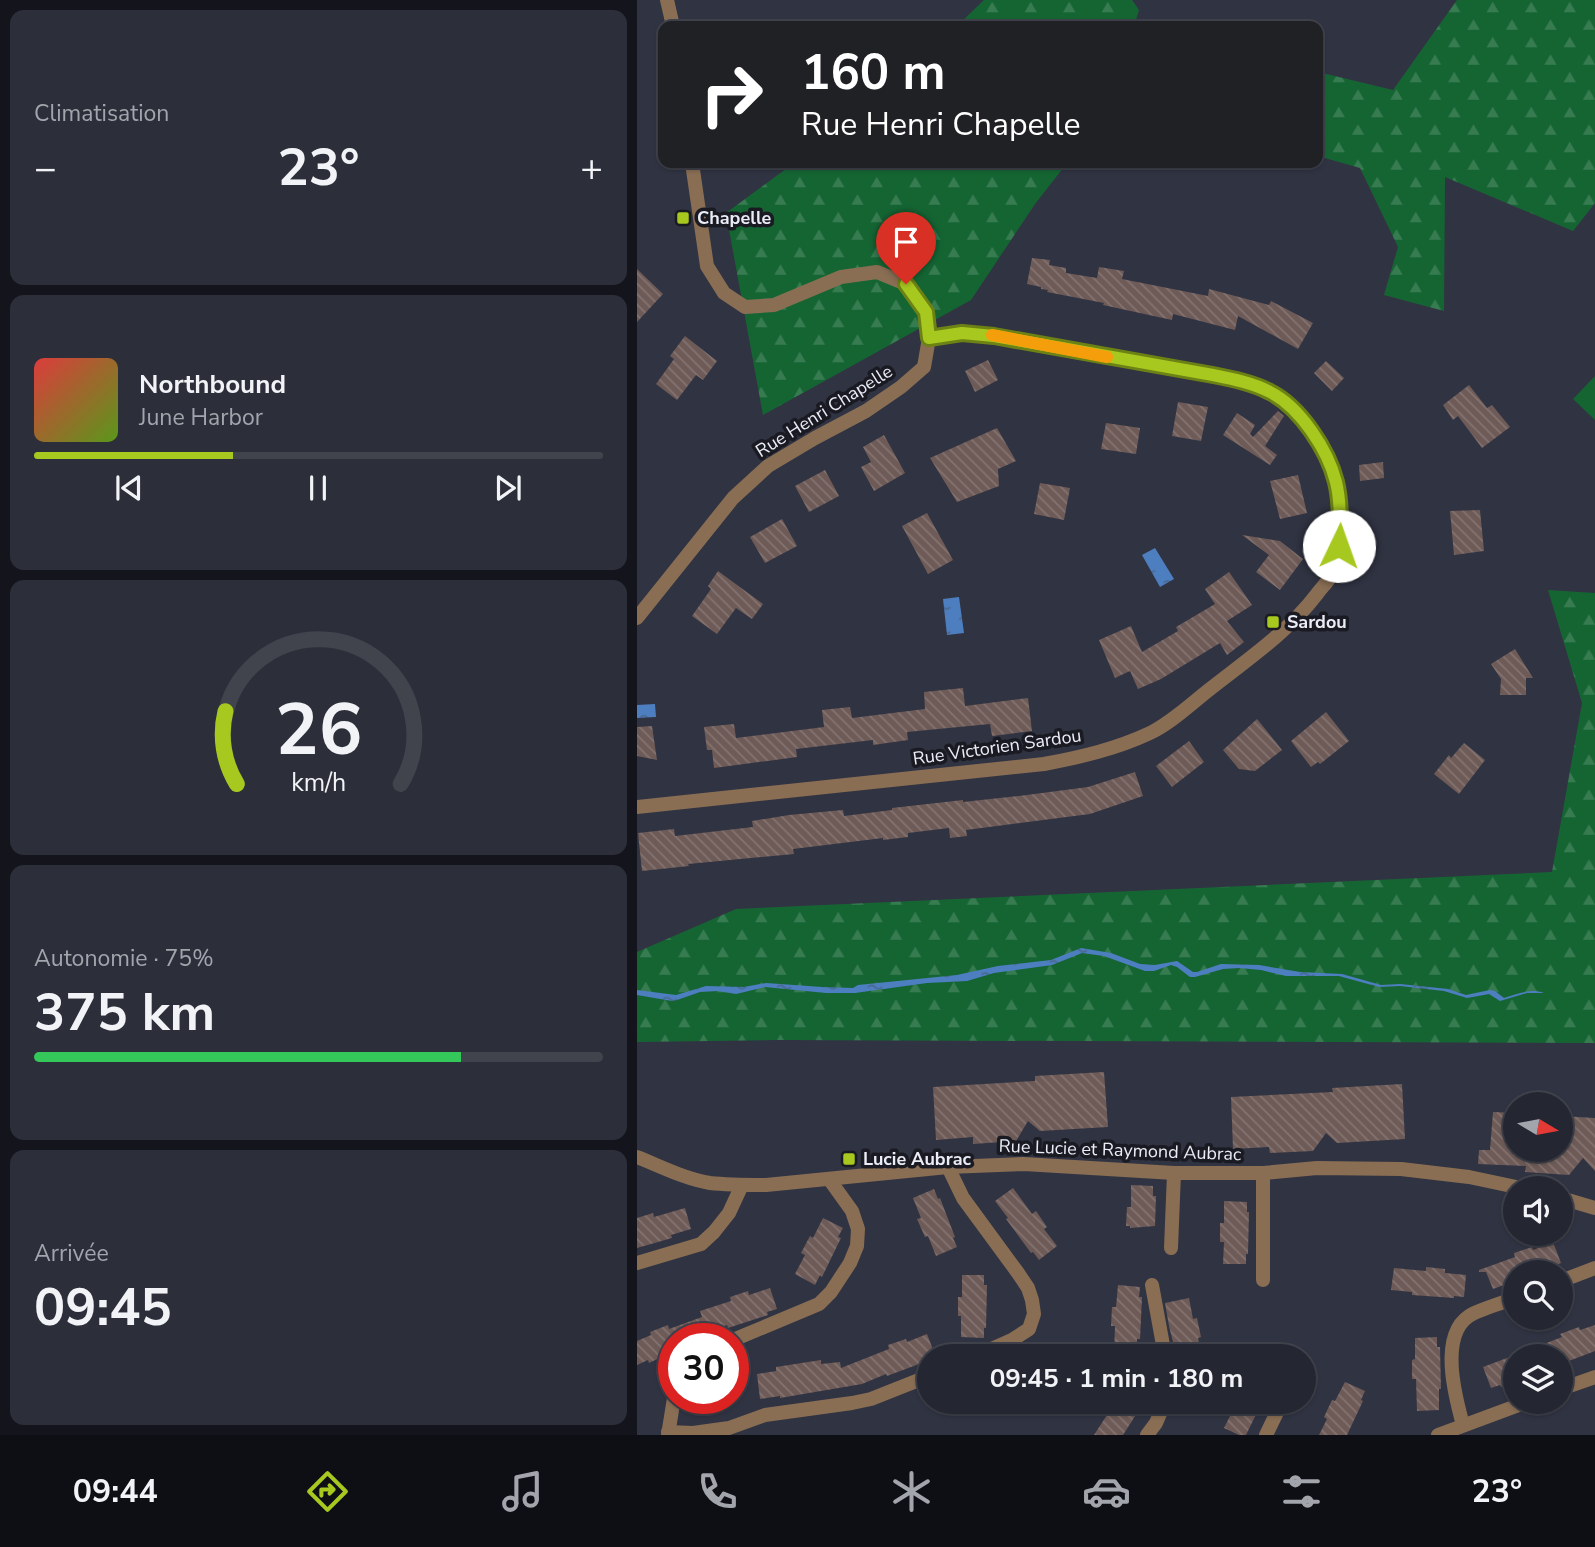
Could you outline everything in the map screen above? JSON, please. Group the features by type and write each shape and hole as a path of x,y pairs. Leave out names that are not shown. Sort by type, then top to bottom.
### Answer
{"street":[{"path":"667,0 672,21"},
{"path":"693,168 707,266 724,293 745,307 774,305 841,277 877,272 906,284 926,312 929,338"},
{"name":"Rue Victorien Sardou","path":"637,807 1044,764 1122,745 1154,731 1188,707 1283,631 1308,606 1330,577 1339,546 1341,512 1336,480 1325,454 1308,427 1290,404 1270,391 1213,375 994,336 962,333 929,338"},
{"name":"Rue Henri Chapelle","path":"637,618 733,498 768,466 866,411 901,387 923,367 929,338"},
{"name":"Rue Lucie et Raymond Aubrac","path":"637,1157 673,1172 709,1182 742,1185 948,1167 1024,1164 1174,1173 1263,1173 1318,1168 1401,1169 1469,1177 1503,1184"},
{"path":"948,1167 963,1198 1028,1288 1032,1300 1034,1314 1029,1329 1003,1344"},
{"path":"1171,1248 1174,1173"},
{"path":"1263,1173 1263,1280"},
{"path":"749,1333 819,1304 831,1292 850,1263 857,1246 858,1229 852,1211 829,1179"},
{"path":"637,1263 701,1244 729,1213 742,1185"},
{"path":"1573,1202 1595,1208"},
{"path":"1573,1276 1595,1268"},
{"path":"1152,1285 1163,1344"},
{"path":"1463,1425 1455,1395 1453,1337 1460,1324 1471,1314 1503,1302"},
{"path":"1573,1385 1595,1377"},
{"path":"671,1414 668,1434 693,1433 729,1428 765,1415 871,1399 917,1381"},
{"path":"1438,1435 1503,1411"},
{"path":"1147,1435 1160,1414"},
{"path":"1266,1435 1276,1414"}],"green space":[{"path":"984,0 1132,0 1139,10 1136,21 962,21"},
{"path":"1457,0 1595,0 1595,203 1573,231 1445,177 1444,311 1384,295 1398,247 1360,168 1323,157 1323,73 1393,90"},
{"path":"787,168 1063,168 1035,204 971,300 763,415 726,213"},
{"path":"1595,376 1595,420 1573,399"},
{"path":"1548,590 1595,593 1595,1043 780,1040 637,1042 637,952 736,909 1552,872 1582,703"}],"water":[{"path":"1155,548 1174,579 1160,587 1142,555"},
{"path":"959,597 964,633 947,635 943,599"},
{"path":"655,704 656,717 637,718 637,705"},
{"path":"1081,948 1111,953 1140,964 1155,965 1177,961 1193,972 1221,964 1259,965 1300,972 1342,974 1381,985 1400,984 1448,989 1466,995 1490,990 1504,998 1529,991 1544,993 1527,993 1500,1001 1489,994 1467,998 1444,991 1400,986 1379,987 1339,976 1286,976 1239,968 1190,977 1171,965 1145,971 1104,956 1082,953 1052,965 994,973 967,981 927,983 855,993 765,987 736,994 700,992 672,1001 637,995 637,990 676,995 706,986 744,987 766,983 853,988 858,985 957,975 998,966 1051,960"}],"building":[{"path":"1032,258 1050,260 1049,265 1066,268 1066,273 1097,278 1099,267 1124,271 1122,279 1208,296 1209,289 1269,305 1271,301 1313,323 1298,349 1238,316 1235,330 1173,314 1172,320 1103,305 1104,303 1047,292 1048,290 1041,287 1027,284"},
{"path":"637,269 663,294 637,322"},
{"path":"685,336 717,361 703,380 696,375 677,400 656,384 674,359 670,356"},
{"path":"988,360 998,380 975,392 965,371"},
{"path":"1326,361 1344,378 1332,391 1314,373"},
{"path":"1469,385 1487,408 1492,405 1510,427 1482,448 1458,416 1453,420 1443,405"},
{"path":"1178,402 1208,407 1201,441 1172,436"},
{"path":"1278,411 1284,416 1265,446 1277,455 1270,465 1223,435 1237,413 1255,425 1250,434 1253,437"},
{"path":"1106,423 1140,428 1136,454 1101,449"},
{"path":"997,428 1016,461 998,469 999,486 957,502 930,458"},
{"path":"884,435 905,473 874,491 861,467 871,462 863,447"},
{"path":"1383,462 1384,478 1360,481 1359,465"},
{"path":"825,470 839,496 809,512 795,486"},
{"path":"1298,475 1307,513 1280,519 1270,481"},
{"path":"1040,483 1070,488 1064,520 1034,514"},
{"path":"1480,510 1484,551 1454,555 1450,511"},
{"path":"927,513 953,560 928,574 902,526"},
{"path":"782,519 797,546 765,563 750,537"},
{"path":"1242,535 1280,541 1303,559 1280,590 1256,572 1269,555"},
{"path":"718,571 763,604 752,619 736,608 717,634 692,616 711,589 708,586"},
{"path":"1229,572 1252,605 1227,621 1244,642 1227,655 1220,643 1161,679 1138,689 1130,671 1115,678 1099,640 1131,626 1142,652 1178,631 1176,627 1215,604 1205,589"},
{"path":"1515,649 1533,678 1526,678 1526,695 1500,695 1501,679 1491,664"},
{"path":"963,688 965,706 1028,698 1032,731 992,736 990,724 907,732 908,740 873,745 873,740 796,749 797,757 714,768 712,750 707,750 704,727 734,724 736,738 824,727 822,710 850,707 852,718 925,709 924,692"},
{"path":"1326,712 1349,741 1320,764 1318,762 1311,767 1291,741"},
{"path":"1257,719 1282,750 1255,771 1239,769 1223,750"},
{"path":"652,726 657,760 637,756 637,727"},
{"path":"1189,741 1204,762 1172,787 1156,766"},
{"path":"1464,743 1485,760 1459,794 1434,774 1449,755 1451,758"},
{"path":"1135,772 1143,796 1090,814 966,830 967,836 950,838 949,828 908,833 908,837 793,849 794,854 642,871 638,833 674,829 675,836 753,827 752,821 789,815 843,810 844,816 892,808 1019,796 1088,787"},
{"path":"1104,1072 1108,1127 1040,1131 1028,1121 1016,1141 973,1144 973,1137 936,1140 933,1087 1035,1081 1035,1076"},
{"path":"1402,1084 1405,1139 1337,1143 1326,1133 1313,1151 1270,1153 1269,1147 1233,1149 1231,1097 1333,1092 1332,1088"},
{"path":"1493,1112 1503,1112 1503,1162 1573,1162 1573,1117 1595,1118 1595,1171 1583,1158 1569,1175 1525,1172 1526,1166 1478,1164 1479,1150 1490,1150"},
{"path":"1131,1185 1153,1186 1153,1196 1156,1196 1155,1226 1126,1226 1127,1207 1131,1207"},
{"path":"1013,1188 1032,1214 1036,1211 1047,1227 1044,1229 1057,1246 1039,1260 1031,1253 995,1201"},
{"path":"934,1189 938,1199 940,1198 957,1247 936,1256 917,1219 921,1218 913,1198"},
{"path":"1224,1201 1247,1202 1249,1212 1246,1264 1223,1264 1224,1242 1220,1242 1220,1223 1224,1223"},
{"path":"685,1208 691,1229 671,1235 672,1238 637,1248 637,1218 653,1213 654,1217"},
{"path":"823,1218 843,1228 838,1237 841,1238 822,1277 820,1275 815,1285 795,1274 805,1255 801,1253 810,1236 813,1238"},
{"path":"1543,1246 1555,1246 1560,1260 1507,1260 1515,1257 1514,1253 1532,1247 1533,1250"},
{"path":"1503,1261 1503,1285 1493,1289 1486,1272 1479,1270"},
{"path":"1426,1267 1445,1269 1445,1273 1466,1275 1464,1297 1412,1295 1412,1292 1391,1290 1394,1268 1426,1271"},
{"path":"962,1275 984,1275 984,1285 987,1285 984,1338 961,1337 958,1297 962,1297"},
{"path":"1118,1285 1140,1287 1140,1339 1137,1339 1137,1344 1114,1344 1115,1326 1111,1326 1112,1307 1116,1307"},
{"path":"770,1288 777,1309 743,1323 686,1323 702,1317 700,1311 731,1301 730,1297 748,1291 749,1295"},
{"path":"1189,1298 1193,1319 1197,1318 1201,1337 1198,1338 1199,1344 1174,1344 1165,1303"},
{"path":"1595,1325 1595,1351 1573,1359 1573,1344 1544,1344 1562,1337 1560,1334 1579,1327 1580,1330"},
{"path":"658,1329 658,1359 637,1365 637,1341 651,1335 650,1332"},
{"path":"927,1334 931,1344 917,1344 917,1365 862,1384 760,1399 757,1374 776,1371 776,1367 821,1360 821,1364 840,1362 841,1368 889,1349 888,1345 906,1339 907,1342"},
{"path":"1437,1337 1437,1347 1440,1347 1439,1410 1417,1411 1416,1379 1412,1379 1415,1338"},
{"path":"1503,1360 1503,1386 1491,1388 1483,1367"},
{"path":"1345,1382 1365,1391 1347,1435 1319,1435 1332,1400 1335,1401"},
{"path":"1105,1414 1136,1414 1123,1435 1094,1435 1107,1415"},
{"path":"1231,1414 1256,1414 1246,1435 1239,1435 1224,1428"}],"slow traffic":[{"path":"992,335 1107,357"}],"place":[{"name":"Chapelle","path":"683,218"},
{"name":"Sardou","path":"1273,622"},
{"name":"Lucie Aubrac","path":"849,1159"}],"route":[{"path":"906,284 926,312 929,338 962,333 994,336 1213,375 1270,391 1290,404 1325,454 1336,480 1341,512 1339,546"}]}
